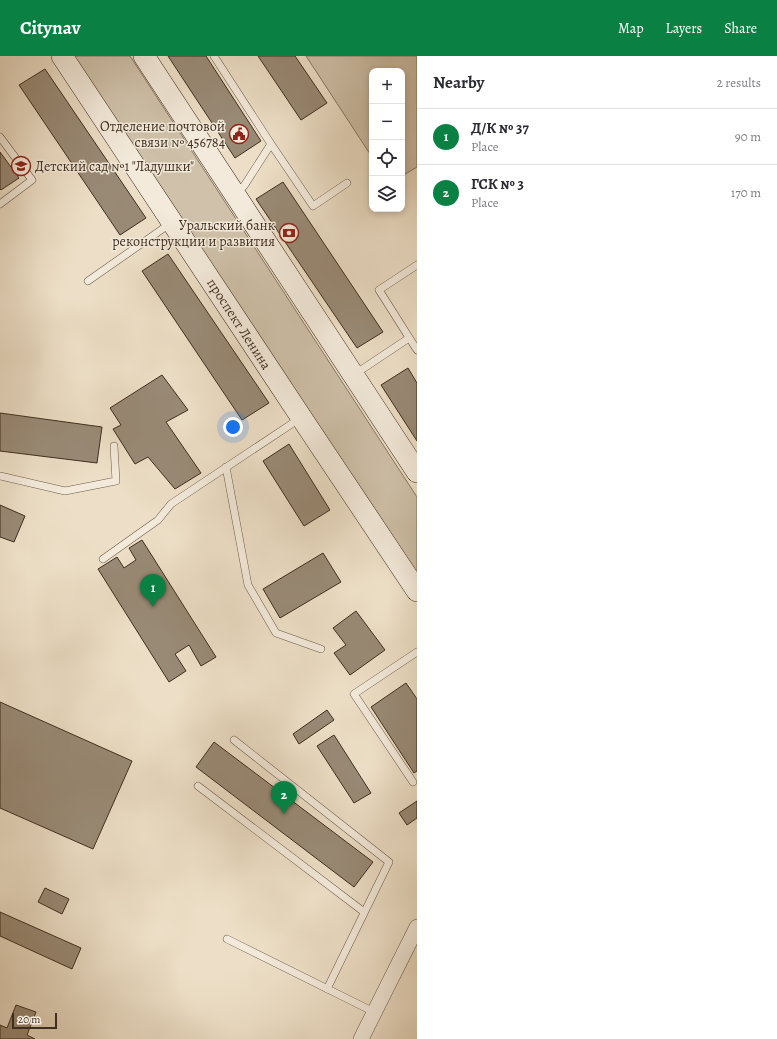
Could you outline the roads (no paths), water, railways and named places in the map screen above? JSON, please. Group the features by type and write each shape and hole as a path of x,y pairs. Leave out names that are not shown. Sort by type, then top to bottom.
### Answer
{"street":[{"name":"проспект Ленина","path":"62,56 301,418 417,590"},
{"path":"144,56 417,472"},
{"path":"361,1039 415,937"}],"lane":[{"path":"214,56 313,206 348,183"},
{"path":"0,137 32,180 0,204"},
{"path":"233,193 244,186 271,144"},
{"path":"88,281 172,222"},
{"path":"417,265 379,290 417,350"},
{"path":"353,376 409,338"},
{"path":"103,559 158,520 171,504 301,418"},
{"path":"0,476 65,491 116,481 114,446"},
{"path":"226,467 248,585 276,633 320,649"},
{"path":"413,782 354,694 417,652"},
{"path":"234,740 390,862 327,989"},
{"path":"198,786 364,912"},
{"path":"227,939 374,1012"}],"place":[{"name":"Отделение почтовой связи № 456784","path":"239,134"},
{"name":"Детский сад №1 \"Ладушки\"","path":"21,166"},
{"name":"Уральский банк реконструкции и развития","path":"289,233"},
{"name":"Д/К № 37","path":"153,607"},
{"name":"ГСК № 3","path":"284,814"}]}
